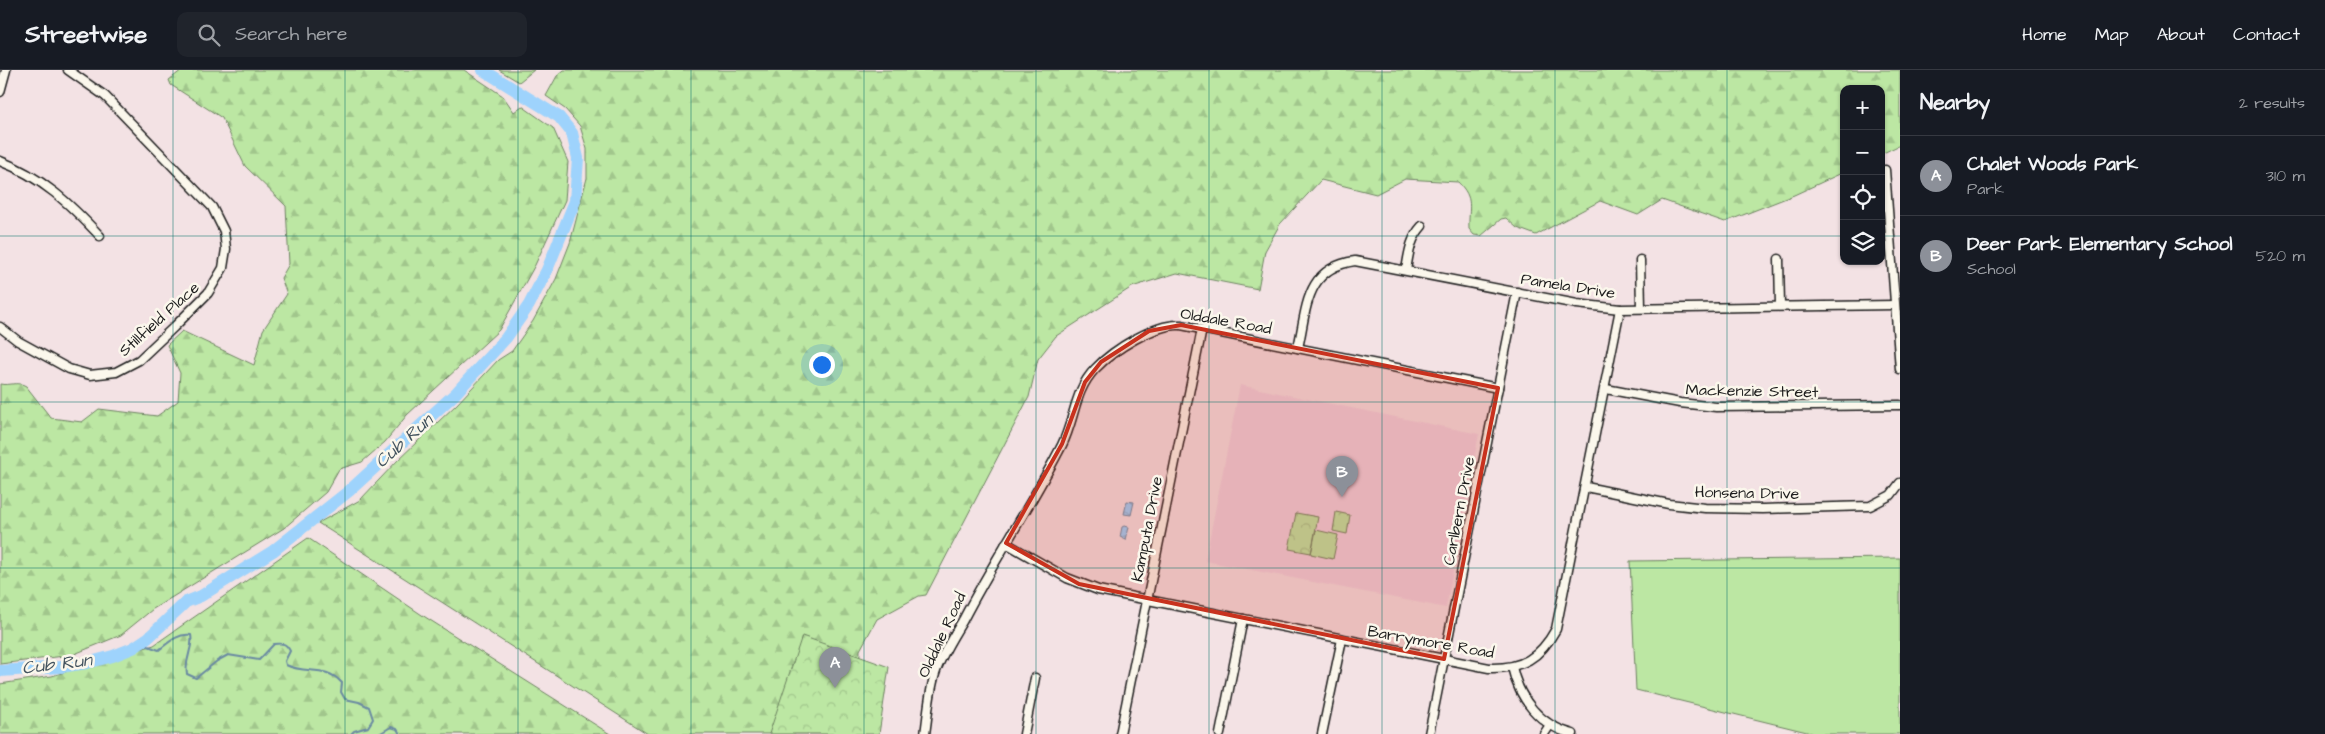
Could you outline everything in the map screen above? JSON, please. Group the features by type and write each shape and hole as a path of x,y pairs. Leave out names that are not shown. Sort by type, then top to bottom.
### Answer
{"street":[{"path":"0,92 6,70"},
{"name":"Stillfield Place","path":"0,327 18,341 69,369 90,375 116,372 139,360 174,327 212,288 223,268 226,249 224,231 212,206 105,96 68,70"},
{"path":"0,160 28,173 57,192 100,236"},
{"path":"1885,170 1900,368"},
{"path":"1406,270 1410,244 1414,235 1422,226"},
{"path":"1779,259 1780,306"},
{"path":"1640,260 1642,308"},
{"name":"Pamela Drive","path":"1298,348 1310,292 1315,282 1325,272 1343,263 1355,261 1577,304 1620,309 1895,305"},
{"name":"Carlbern Drive","path":"1428,734 1517,292"},
{"name":"Barrymore Road","path":"1006,543 1079,584 1147,600 1489,668 1512,667 1526,662 1539,654 1556,630 1606,389 1620,309"},
{"name":"Olddale Road","path":"925,734 936,673 977,593 1062,444 1078,395 1094,370 1108,357 1155,328 1175,325 1498,388"},
{"name":"Kamputa Drive","path":"1120,734 1202,330"},
{"name":"Mackenzie Street","path":"1606,389 1680,403 1716,407 1900,406"},
{"name":"Honsena Drive","path":"1586,487 1669,504 1705,508 1763,509 1870,506 1891,495 1900,483"},
{"path":"1220,734 1243,619"},
{"path":"1322,734 1342,639"},
{"path":"1512,667 1521,694 1533,710 1550,725 1573,734"},
{"path":"1024,734 1035,678"},
{"path":"1544,734 1550,725"}],"highlighted area":[{"path":"1181,325 1498,388 1444,659 1079,584 1006,543 1062,444 1085,382 1101,362 1149,331"}],"shaded area":[{"path":"1240,385 1479,434 1446,608 1205,561"}],"green space":[{"path":"182,70 464,70 503,96 514,112 522,106 553,128 568,162 565,200 535,265 499,330 407,415 385,442 362,462 339,469 326,492 284,528 153,609 121,635 72,655 0,664 0,384 20,384 26,386 51,418 82,422 99,409 157,416 178,401 180,373 167,345 182,331 254,365 263,330 287,294 281,278 289,264 286,206 245,166 222,118 171,85 169,80"},
{"path":"499,70 534,70 519,82"},
{"path":"564,70 1900,70 1900,145 1885,152 1885,85 1840,85 1840,174 1794,195 1725,222 1662,200 1638,215 1600,201 1536,235 1517,228 1506,218 1501,219 1481,236 1474,235 1469,229 1469,199 1467,193 1458,182 1405,179 1376,194 1321,180 1280,224 1265,251 1258,289 1177,273 1132,287 1056,336 1038,359 1029,397 926,595 919,596 877,619 860,650 857,734 648,734 318,523 360,500 398,460 457,404 498,360 512,351 533,321 556,279 570,243 587,178 587,149 580,126 565,109 546,96 557,76"},
{"path":"1336,512 1350,515 1347,534 1333,531"},
{"path":"1296,513 1318,517 1311,553 1289,549"},
{"path":"1316,530 1338,535 1333,559 1311,554"},
{"path":"308,538 422,615 610,734 0,734 0,684 52,676 154,645"},
{"path":"1900,558 1900,734 1815,734 1636,690 1630,561"},
{"path":"802,636 889,667 879,734 769,734"}],"water":[{"path":"1127,501 1134,502 1131,515 1124,514"},
{"path":"1122,527 1129,527 1126,540 1120,537"}],"waterway":[{"name":"Cub Run","path":"0,671 61,667 87,663 133,648 148,638 186,602 201,596 273,551 349,491 455,394 506,338 529,305 547,270 575,201 578,158 572,133 559,117 483,70"},
{"path":"140,643 159,650 170,641 182,635 191,635 192,640 186,668 187,674 196,678 217,661 228,655 259,660 274,644 284,644 290,651 285,661 286,665 322,672 336,677 342,683 341,692 345,699 359,702 369,707 373,719 368,727 354,731 351,734"},
{"path":"379,734 391,727 397,729 400,734"}],"place":[{"name":"Deer Park Elementary School","path":"1342,497"},
{"name":"Chalet Woods Park","path":"835,688"}]}
